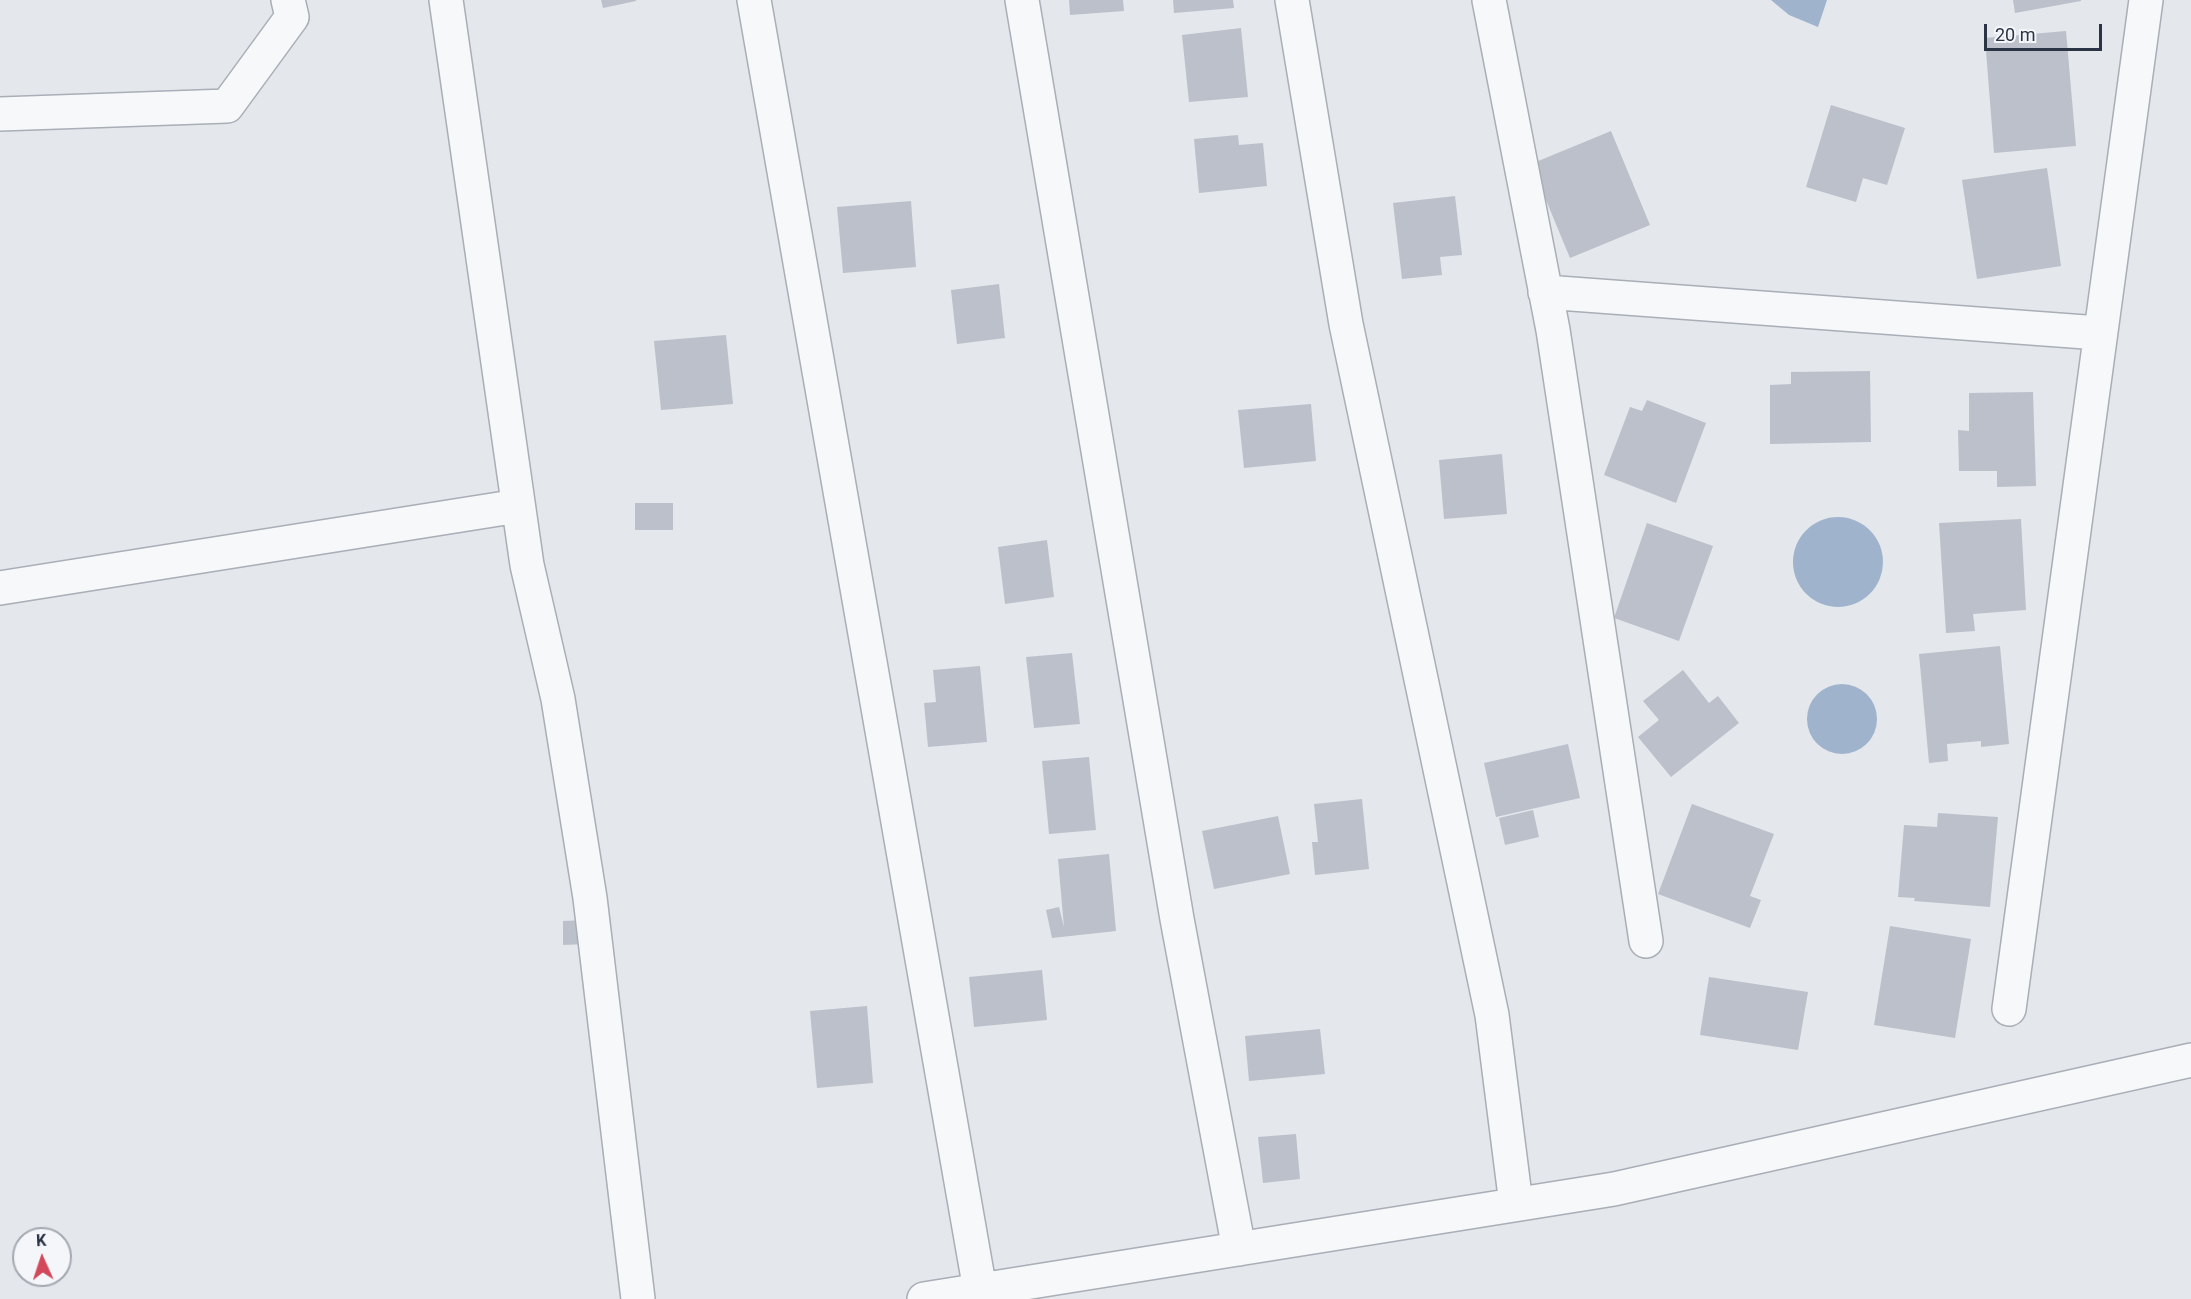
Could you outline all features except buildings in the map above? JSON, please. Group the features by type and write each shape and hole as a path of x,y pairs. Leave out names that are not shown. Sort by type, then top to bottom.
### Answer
{"street":[{"path":"0,114 227,106 292,17 288,0"},
{"path":"446,0 527,565 558,699 590,898 638,1299"},
{"path":"754,0 980,1290"},
{"path":"1022,0 1177,919 1239,1249"},
{"path":"1292,0 1346,324 1492,1014 1516,1204"},
{"path":"1489,0 1545,292 1646,940"},
{"path":"2009,1009 2146,0"},
{"path":"1545,292 2099,333"},
{"path":"0,588 518,506"},
{"path":"924,1299 1614,1189 2191,1060"}],"water":[{"path":"1771,0 1827,0 1818,27 1789,15"},
{"path":"1838,517 1855,521 1870,530 1879,545 1883,562 1879,579 1870,594 1855,603 1838,607 1821,603 1806,594 1797,579 1793,562 1797,545 1806,530 1821,521"},
{"path":"1842,684 1855,687 1867,694 1874,706 1877,719 1874,732 1867,744 1855,751 1842,754 1829,751 1817,744 1810,732 1807,719 1810,706 1817,694 1829,687"}]}
